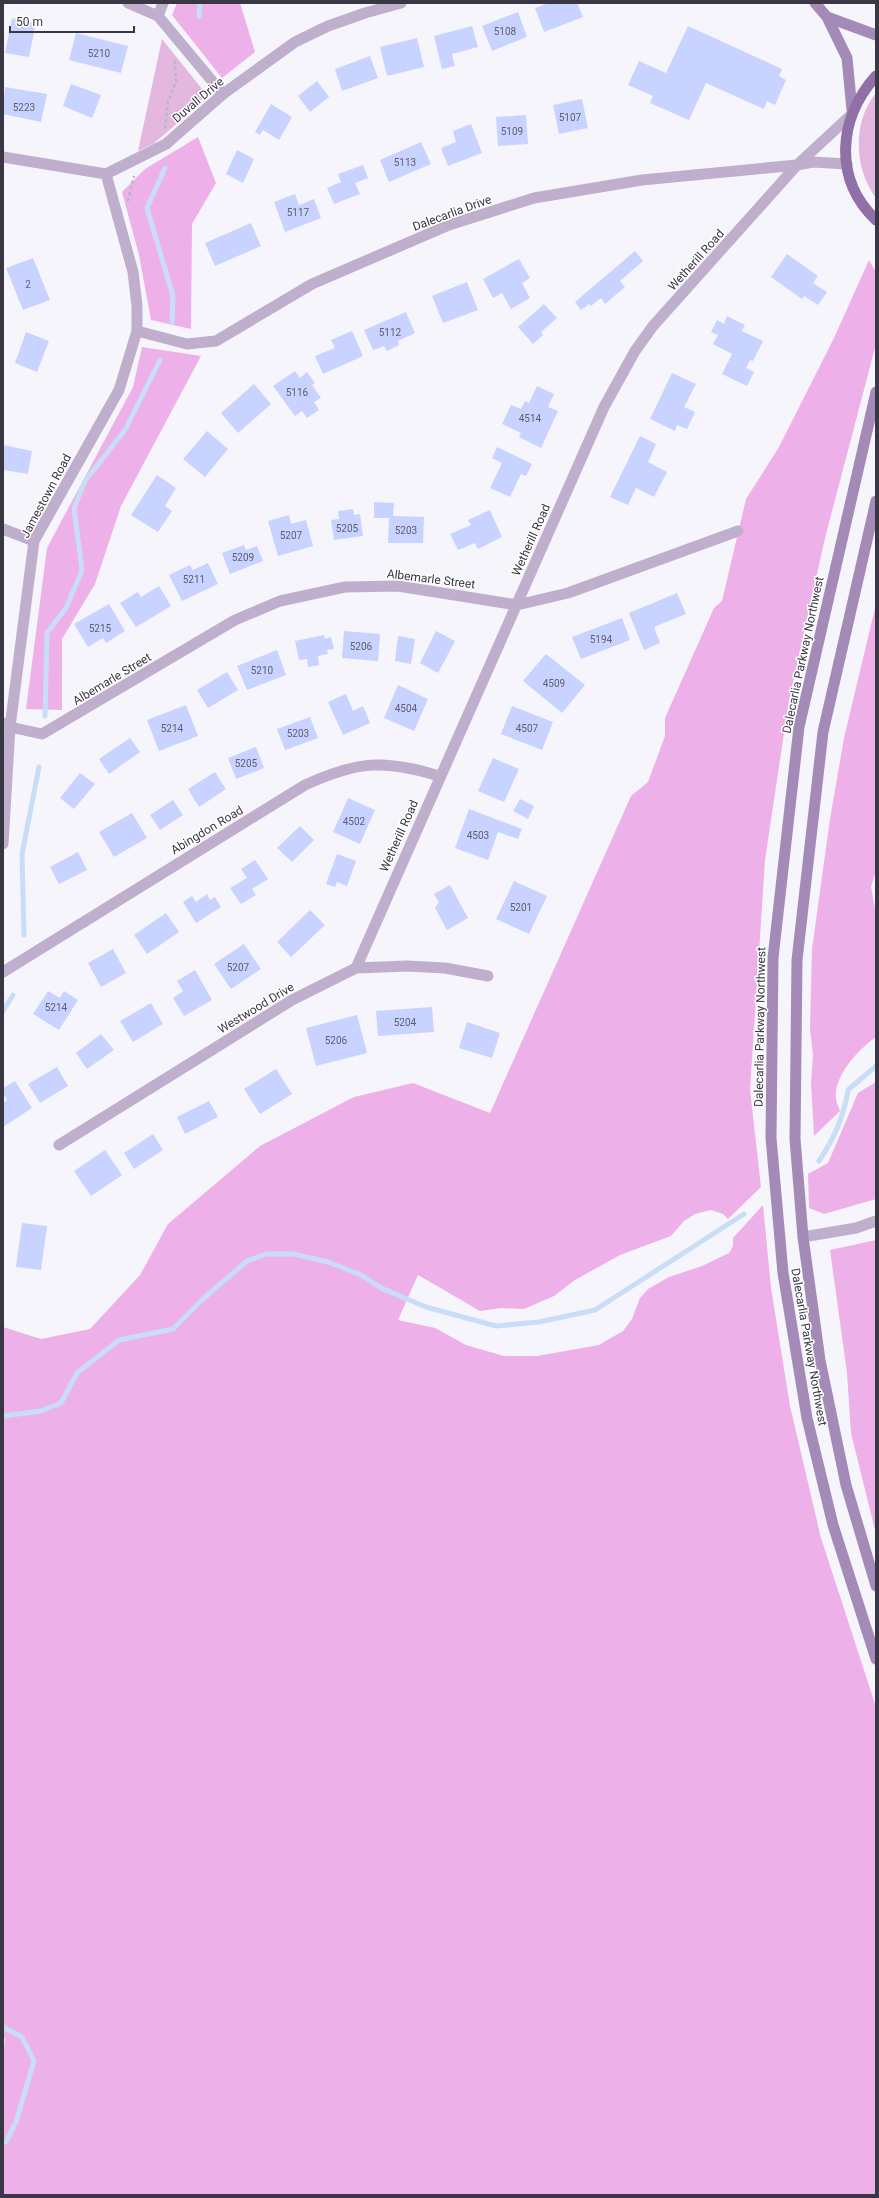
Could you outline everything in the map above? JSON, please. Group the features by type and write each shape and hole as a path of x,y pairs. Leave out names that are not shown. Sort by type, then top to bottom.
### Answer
{"main road":[{"path":"815,3 827,17 847,58 851,113 846,140 847,164 861,203 876,220"},
{"path":"827,17 876,35"},
{"path":"851,113 864,89 876,76"},
{"name":"Dalecarlia Parkway Northwest","path":"876,392 799,727 773,958 771,1138 783,1273 807,1418 832,1525 876,1659"},
{"name":"Dalecarlia Parkway Northwest","path":"876,501 823,732 797,960 795,1139 803,1237 812,1307 830,1414 852,1506 876,1586"}],"street":[{"path":"128,3 158,16 223,94"},
{"path":"158,16 163,3"},
{"name":"Duvall Drive","path":"106,174 166,144 223,94 295,42 342,21 401,3"},
{"path":"797,165 851,113"},
{"path":"3,157 106,174"},
{"name":"Dalecarlia Drive","path":"137,331 187,344 216,341 312,284 450,225 534,198 642,180 797,165 813,162 847,164"},
{"name":"Wetherill Road","path":"356,968 439,776 517,605 604,407 635,351 653,326 797,165"},
{"name":"Jamestown Road","path":"3,844 6,725 34,541 119,390 137,331 137,306 133,272 106,174"},
{"path":"3,529 34,541"},
{"name":"Albemarle Street","path":"6,725 42,734 59,726 235,620 280,601 345,587 398,586 517,605 568,593 738,531"},
{"name":"Abingdon Road","path":"3,972 306,785 335,772 373,764 410,767 439,776"},
{"name":"Westwood Drive","path":"59,1145 292,1000 356,968 406,966 445,968 488,976"},
{"path":"803,1237 856,1228 876,1221"}],"path":[{"path":"166,144 165,123 168,102 176,82 175,62 185,48"},
{"path":"116,210 128,201 138,159"}],"shaded area":[{"path":"177,3 240,3 255,52 222,78 172,15"},
{"path":"162,39 202,89 203,97 200,104 153,144 138,151"},
{"path":"876,93 876,198 863,173 859,146 863,118 868,105"},
{"path":"198,137 216,183 192,224 191,329 151,320 139,255 122,192 145,169"},
{"path":"869,260 876,272 876,344 825,538 789,700 765,860 750,1090 761,1187 728,1219 723,1214 711,1210 695,1214 684,1221 671,1236 620,1255 575,1280 554,1296 524,1309 501,1308 480,1311 418,1275 398,1320 435,1328 466,1345 504,1356 537,1356 599,1345 623,1331 632,1319 640,1298 648,1289 669,1277 702,1266 729,1253 733,1246 733,1238 763,1205 771,1288 790,1406 821,1538 876,1707 876,2195 3,2195 3,2059 5,2039 3,2036 3,1327 41,1339 90,1329 140,1275 168,1224 260,1146 354,1097 413,1083 490,1113 631,796 648,782 665,736 665,718 714,608 722,601 746,499 779,447 834,338"},
{"path":"142,347 201,356 121,506 95,584 62,639 62,710 26,709 47,548 133,387"},
{"path":"876,604 876,870 871,887 876,914 876,1037 869,1042 848,1064 836,1090 836,1100 840,1111 814,1136 811,1083 813,1055 810,1029 812,949 830,819 844,738"},
{"path":"876,1082 876,1199 824,1214 809,1208 808,1174 828,1163 858,1093"},
{"path":"876,1240 876,1534 851,1433 847,1373 830,1250"}],"building":[{"path":"549,3 577,3 583,17 544,32 535,8"},
{"path":"518,12 527,37 492,51 482,26"},
{"path":"12,18 36,23 29,57 5,53"},
{"path":"472,26 478,47 452,54 455,66 442,69 434,36"},
{"path":"688,26 782,69 779,76 786,80 775,105 767,101 764,109 706,83 689,120 650,103 653,96 628,85 639,61 666,73"},
{"path":"76,33 128,46 121,73 69,60"},
{"path":"417,38 424,67 387,76 380,47"},
{"path":"370,56 378,78 342,91 335,69"},
{"path":"317,81 329,97 310,112 298,96"},
{"path":"71,84 101,95 92,118 63,106"},
{"path":"5,87 47,94 41,122 3,114"},
{"path":"582,99 588,128 559,134 553,105"},
{"path":"271,104 292,117 279,140 263,130 260,135 255,132"},
{"path":"526,115 528,144 498,146 496,117"},
{"path":"471,124 482,153 448,166 441,148 456,142 453,131"},
{"path":"421,142 431,164 389,182 380,160"},
{"path":"237,150 254,159 243,183 226,174"},
{"path":"363,165 368,178 355,183 360,194 334,204 327,188 341,182 338,174"},
{"path":"295,194 299,205 314,199 321,218 285,232 274,202"},
{"path":"251,223 261,246 215,266 205,243"},
{"path":"635,251 643,261 620,281 625,287 605,304 601,298 591,306 589,304 581,310 575,302"},
{"path":"787,254 818,276 813,283 827,292 818,305 804,296 802,299 771,277"},
{"path":"33,258 50,300 23,310 6,268"},
{"path":"519,259 530,278 522,283 530,298 511,309 502,293 493,298 483,279"},
{"path":"467,282 478,310 443,323 432,296"},
{"path":"544,304 557,318 541,332 543,335 533,344 518,327"},
{"path":"406,312 415,333 398,341 399,345 387,351 384,346 373,350 364,330"},
{"path":"727,316 745,325 742,331 763,341 753,361 750,360 746,368 754,372 747,386 722,374 732,354 713,344 718,335 711,332 717,320 724,324"},
{"path":"352,331 363,356 323,374 315,356 335,348 331,340"},
{"path":"26,332 49,341 37,372 15,363"},
{"path":"295,371 300,378 307,372 315,383 312,385 321,398 314,402 319,410 307,418 302,411 295,416 273,386"},
{"path":"672,373 696,384 684,407 695,412 687,429 677,425 675,431 650,419"},
{"path":"254,384 271,404 238,433 221,413"},
{"path":"537,386 554,394 548,407 558,411 541,448 519,437 521,433 502,424 511,405 521,409 525,401 529,403"},
{"path":"207,431 228,449 205,477 183,459"},
{"path":"640,436 656,444 648,462 667,472 654,497 636,488 628,505 610,497"},
{"path":"3,445 32,451 28,474 3,470"},
{"path":"497,447 532,464 526,476 521,474 510,497 490,488 502,463 492,458"},
{"path":"157,475 176,488 165,506 172,511 158,532 131,515"},
{"path":"374,502 394,503 393,516 424,517 423,543 388,543 389,518 374,518"},
{"path":"353,509 354,515 360,514 363,536 334,540 331,520 339,519 338,511"},
{"path":"490,510 502,537 478,549 475,543 458,550 450,534 471,525 468,520"},
{"path":"289,515 291,524 306,520 313,546 278,556 268,521"},
{"path":"244,545 246,550 257,546 263,561 230,574 222,553"},
{"path":"208,563 218,584 182,601 169,575 190,565 193,570"},
{"path":"159,586 171,606 136,627 120,603 138,592 141,597"},
{"path":"677,593 686,614 654,627 660,643 644,650 629,613"},
{"path":"109,604 125,631 106,643 103,638 88,647 74,624"},
{"path":"622,618 630,640 581,659 572,637"},
{"path":"344,631 380,634 378,661 342,658"},
{"path":"436,631 455,641 438,673 420,663"},
{"path":"324,635 325,639 331,637 334,649 327,650 328,654 318,656 319,665 308,667 307,659 299,660 295,641"},
{"path":"398,636 415,639 411,664 395,661"},
{"path":"277,650 286,675 247,690 237,666"},
{"path":"546,654 585,685 562,713 523,681"},
{"path":"227,672 238,690 208,708 197,690"},
{"path":"398,685 428,699 414,731 384,718"},
{"path":"346,694 353,711 363,706 370,723 343,735 328,702"},
{"path":"186,705 198,736 159,751 147,720"},
{"path":"512,706 553,722 542,750 501,734"},
{"path":"310,717 318,738 285,750 277,729"},
{"path":"130,738 140,752 109,774 99,759"},
{"path":"256,747 264,768 236,779 228,758"},
{"path":"493,758 519,769 504,802 478,791"},
{"path":"215,772 226,789 199,807 188,789"},
{"path":"80,773 95,784 74,809 60,798"},
{"path":"348,798 375,810 360,844 333,832"},
{"path":"520,799 534,806 528,819 513,811"},
{"path":"173,800 183,815 160,830 150,815"},
{"path":"469,809 522,829 518,839 498,832 488,860 455,848"},
{"path":"132,813 147,838 114,857 99,832"},
{"path":"300,826 314,840 292,862 277,848"},
{"path":"78,852 87,870 59,884 50,867"},
{"path":"337,854 356,861 347,886 337,882 335,887 326,884"},
{"path":"255,860 268,879 252,889 256,895 241,904 230,888 247,878 241,869"},
{"path":"514,881 547,896 529,934 496,919"},
{"path":"450,885 468,918 447,930 435,908 439,902 434,894"},
{"path":"207,894 210,900 215,897 221,907 196,923 183,902 192,896 196,902"},
{"path":"310,910 325,925 291,957 277,942"},
{"path":"166,913 179,932 147,954 134,935"},
{"path":"244,944 261,969 231,989 214,964"},
{"path":"113,949 126,973 101,987 88,963"},
{"path":"195,970 212,1000 184,1016 173,998 183,991 177,981"},
{"path":"48,991 60,998 64,991 78,1000 59,1030 33,1014"},
{"path":"151,1003 163,1024 133,1042 120,1021"},
{"path":"432,1007 434,1032 378,1036 376,1011"},
{"path":"357,1015 367,1053 316,1066 306,1028"},
{"path":"467,1022 500,1033 492,1058 459,1048"},
{"path":"101,1034 114,1050 87,1069 76,1053"},
{"path":"57,1067 68,1086 40,1103 28,1084"},
{"path":"276,1069 292,1094 260,1114 244,1089"},
{"path":"15,1081 32,1108 3,1127 3,1103 7,1100 3,1093 3,1088"},
{"path":"209,1101 218,1117 185,1134 177,1117"},
{"path":"153,1134 163,1150 134,1169 124,1153"},
{"path":"105,1150 122,1175 91,1196 74,1171"},
{"path":"22,1223 47,1226 41,1270 16,1267"}],"waterway":[{"path":"199,16 200,3"},
{"path":"165,168 147,208 173,296 172,323"},
{"path":"45,716 47,633 66,608 82,570 74,508 85,481 125,430 160,360"},
{"path":"24,935 22,854 39,767"},
{"path":"3,1011 13,995"},
{"path":"819,1161 838,1127 848,1090 876,1066"},
{"path":"3,1416 41,1411 61,1403 77,1373 119,1340 173,1329 204,1298 247,1261 266,1254 293,1254 328,1262 359,1274 381,1288 426,1307 496,1326 539,1322 595,1310 744,1214"},
{"path":"3,2027 22,2037 34,2061 16,2122 6,2142 3,2142"}]}
